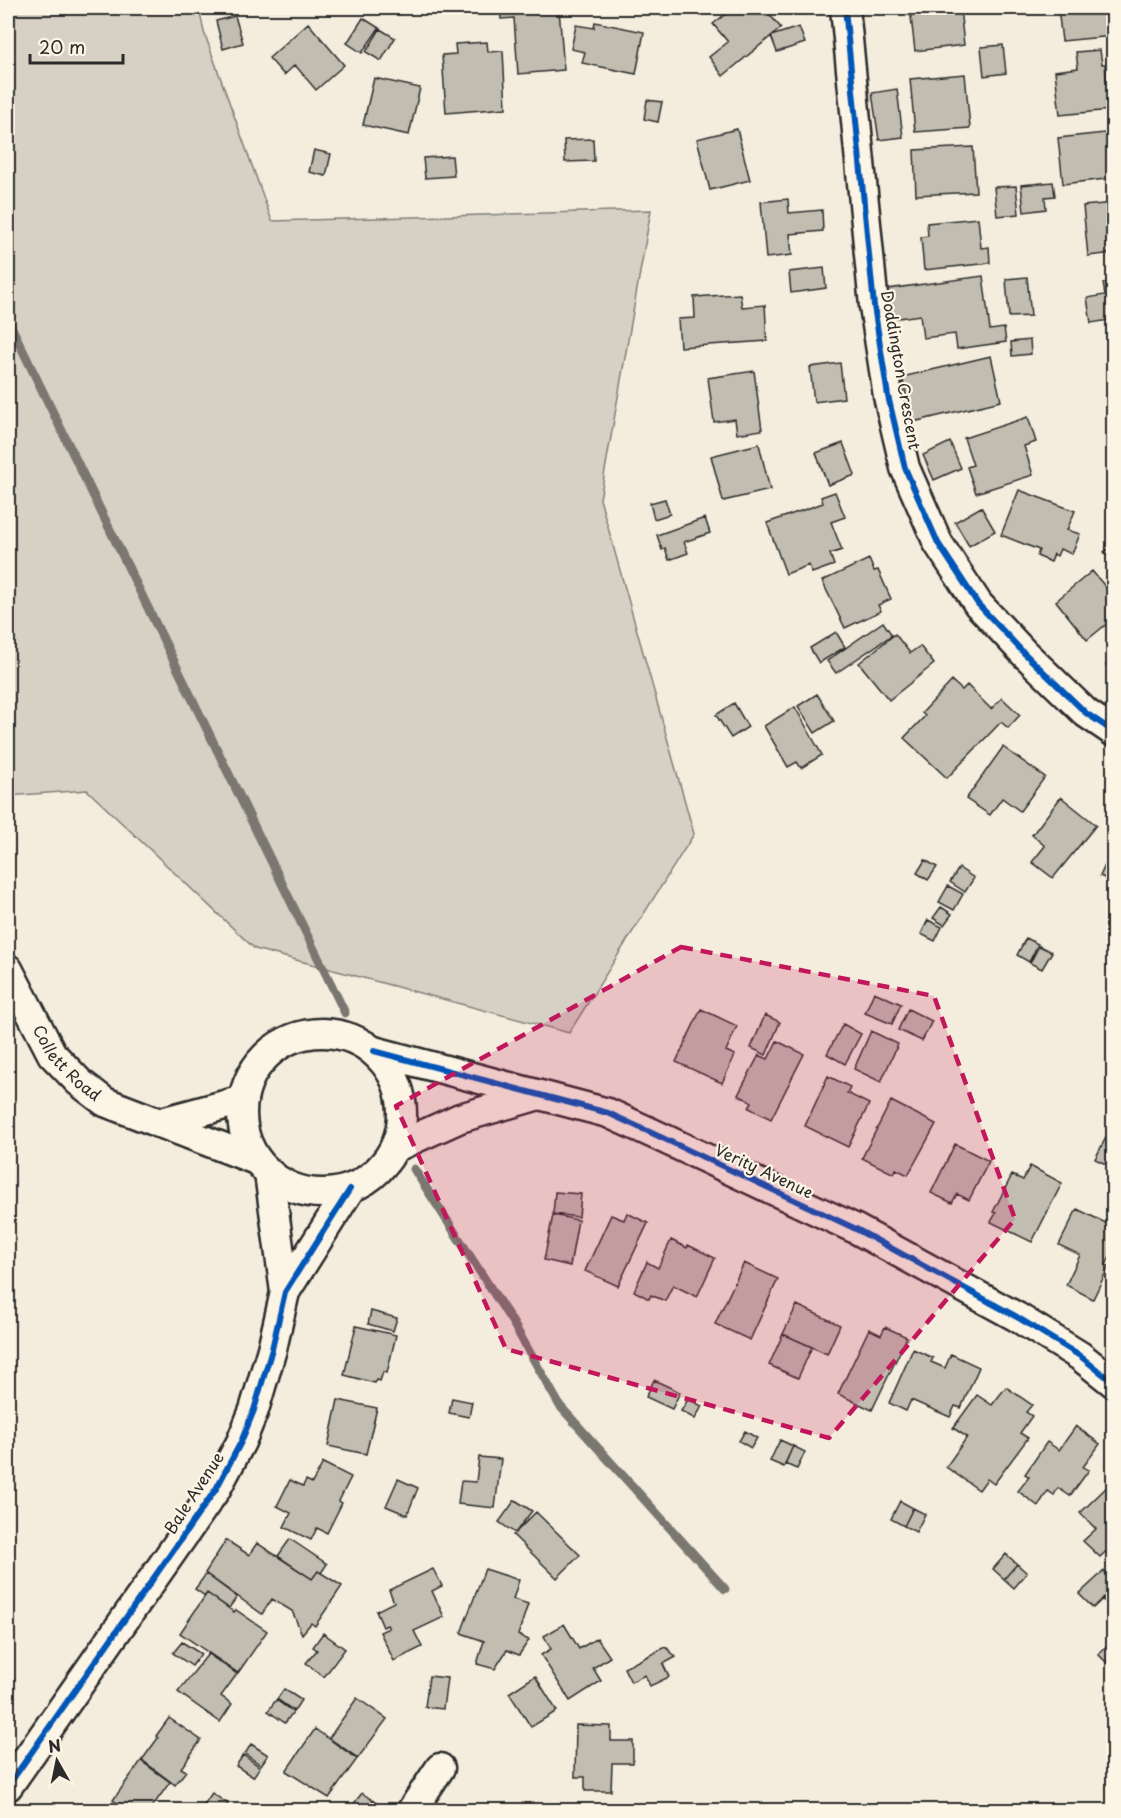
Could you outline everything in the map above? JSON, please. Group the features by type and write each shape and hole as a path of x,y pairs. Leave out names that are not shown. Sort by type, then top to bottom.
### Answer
{"street":[{"name":"Doddington Crescent","path":"845,8 874,306 888,396 905,468 938,543 978,604 1023,652 1086,712 1113,732"},
{"name":"Collett Road","path":"8,969 52,1054 79,1082 105,1102 262,1167"},
{"path":"315,1033 336,1034 356,1040 374,1051 388,1066 398,1085 403,1106 402,1126 396,1146 384,1164 369,1179 350,1188 328,1194 306,1192 284,1184 262,1167 246,1141 241,1121 243,1100 249,1080 260,1062 275,1047 294,1038 315,1033"},
{"name":"Verity Avenue","path":"374,1051 608,1113 856,1229 1017,1317 1080,1356 1113,1383"},
{"path":"396,1146 460,1118 541,1094"},
{"path":"158,1122 243,1100"},
{"name":"Bale Avenue","path":"262,1167 285,1292"},
{"name":"Bale Avenue","path":"8,1786 216,1489 241,1442 254,1410 272,1349 285,1292 350,1188"},
{"path":"412,1810 440,1768"}],"highlighted area":[{"path":"681,947 934,996 1015,1219 829,1438 506,1349 396,1106"}],"shaded area":[{"path":"8,8 199,8 204,32 272,221 651,210 600,499 694,834 569,1033 255,949 87,790 8,796"}],"building":[{"path":"500,8 519,8 519,13 559,9 564,70 518,74 514,18 501,19"},
{"path":"733,8 764,8 781,28 723,76 709,57 728,42 713,24"},
{"path":"910,8 960,8 964,45 915,51"},
{"path":"1058,8 1110,8 1113,36 1062,41"},
{"path":"235,16 243,43 223,49 216,21"},
{"path":"363,18 379,28 362,53 347,43"},
{"path":"595,22 644,32 636,74 582,63 585,52 571,49 576,25 594,28"},
{"path":"308,23 344,65 316,90 295,65 284,75 269,58"},
{"path":"799,27 805,43 777,52 771,36"},
{"path":"380,29 395,38 381,61 366,52"},
{"path":"487,42 488,52 503,51 506,108 446,113 442,55 456,54 455,44"},
{"path":"1003,45 1006,73 984,76 981,47"},
{"path":"1100,50 1102,64 1105,64 1110,110 1060,115 1055,71 1078,68 1076,52"},
{"path":"965,74 970,128 915,132 910,79"},
{"path":"374,78 420,88 409,135 363,125"},
{"path":"897,89 903,137 879,140 872,93"},
{"path":"647,100 662,102 658,122 644,119"},
{"path":"737,129 750,180 710,190 697,139"},
{"path":"1114,132 1114,178 1063,184 1058,138"},
{"path":"593,139 594,161 565,162 564,140"},
{"path":"973,147 976,192 916,195 914,150"},
{"path":"314,150 331,154 326,176 309,172"},
{"path":"452,156 454,176 425,178 423,158"},
{"path":"1053,182 1055,196 1045,197 1046,209 1024,212 1021,185"},
{"path":"1016,186 1019,214 997,216 994,187"},
{"path":"788,199 789,213 822,210 823,231 790,234 792,255 766,258 761,202"},
{"path":"1114,203 1114,253 1088,256 1083,206"},
{"path":"978,218 981,248 989,247 990,263 924,270 921,237 928,236 927,223"},
{"path":"824,268 826,288 791,293 789,272"},
{"path":"983,276 990,330 1004,328 1006,342 957,349 955,334 923,338 920,315 892,319 888,289"},
{"path":"1027,277 1031,316 1009,317 1006,279"},
{"path":"1114,282 1114,348 1109,320 1091,323 1087,298 1105,295 1103,283"},
{"path":"740,294 742,307 765,305 767,341 680,347 678,319 695,318 694,297"},
{"path":"1030,340 1031,354 1012,356 1011,342"},
{"path":"991,356 1001,401 913,422 902,377"},
{"path":"840,363 844,398 814,402 810,367"},
{"path":"754,371 762,430 737,434 735,419 714,422 708,378"},
{"path":"1028,417 1036,442 1024,446 1033,475 976,493 967,467 973,465 964,438"},
{"path":"950,442 961,468 934,480 923,455"},
{"path":"843,443 855,475 828,485 816,453"},
{"path":"759,444 770,490 723,501 711,456"},
{"path":"1019,490 1075,511 1067,530 1080,534 1072,554 1060,549 1057,556 1054,554 1051,562 1037,556 1039,550 1001,535"},
{"path":"835,492 845,517 831,522 842,550 830,554 834,565 812,573 809,565 786,574 767,523 823,503 821,497"},
{"path":"665,499 670,514 654,519 650,503"},
{"path":"981,507 995,531 969,546 955,522"},
{"path":"705,518 710,533 684,542 688,553 669,560 665,548 662,550 657,535"},
{"path":"1114,545 1114,560 1112,561 1104,552"},
{"path":"869,559 874,571 878,570 891,599 878,605 881,611 845,628 822,581"},
{"path":"1092,571 1114,597 1114,618 1087,640 1056,601"},
{"path":"883,622 892,635 836,673 827,661"},
{"path":"836,632 845,647 819,663 810,648"},
{"path":"895,634 910,653 920,646 934,664 889,700 859,663"},
{"path":"1114,656 1114,672 1106,665"},
{"path":"952,681 962,690 967,685 991,709 1002,698 1020,715 1008,728 1001,722 947,778 904,738 925,716 922,713"},
{"path":"817,694 834,721 815,733 798,706"},
{"path":"734,703 748,727 731,738 716,715"},
{"path":"795,707 822,755 801,768 797,762 788,767 764,726"},
{"path":"1003,747 1045,777 1020,811 1002,798 990,815 966,799"},
{"path":"1061,797 1096,825 1053,878 1032,862 1045,846 1032,835"},
{"path":"1114,846 1114,882 1100,876"},
{"path":"925,860 937,867 928,880 917,873"},
{"path":"959,868 974,878 965,892 950,882"},
{"path":"948,886 963,894 954,910 939,902"},
{"path":"941,907 952,914 944,925 933,918"},
{"path":"928,920 942,927 935,941 921,934"},
{"path":"1026,938 1038,944 1029,962 1017,955"},
{"path":"1039,946 1052,952 1042,969 1030,963"},
{"path":"874,992 901,1004 892,1024 865,1013"},
{"path":"701,1009 737,1026 726,1051 735,1055 722,1083 676,1062"},
{"path":"908,1009 932,1021 922,1041 898,1030"},
{"path":"765,1015 780,1022 766,1055 751,1048"},
{"path":"843,1024 861,1034 845,1064 827,1054"},
{"path":"871,1031 898,1044 881,1082 854,1069"},
{"path":"777,1041 804,1054 771,1119 749,1108 752,1102 738,1095 759,1055 768,1059"},
{"path":"828,1076 850,1087 847,1093 869,1104 848,1147 805,1126"},
{"path":"891,1101 936,1124 908,1175 896,1169 894,1174 862,1158"},
{"path":"1114,1122 1114,1168 1095,1159"},
{"path":"955,1144 989,1161 969,1200 957,1194 952,1203 931,1193"},
{"path":"1030,1166 1062,1183 1032,1242 991,1222 996,1213 993,1212 1012,1175 1023,1180"},
{"path":"555,1192 581,1194 579,1217 553,1214"},
{"path":"1077,1209 1114,1227 1114,1250 1093,1299 1066,1285 1080,1255 1059,1245"},
{"path":"627,1213 648,1223 618,1286 585,1271 611,1215 624,1220"},
{"path":"553,1215 578,1220 570,1266 544,1260"},
{"path":"671,1240 687,1248 688,1245 715,1258 697,1297 673,1285 665,1301 651,1295 649,1299 634,1291 647,1262 658,1268"},
{"path":"744,1263 778,1279 750,1340 715,1324"},
{"path":"797,1305 840,1325 827,1354 783,1334"},
{"path":"371,1311 397,1318 393,1331 368,1324"},
{"path":"356,1326 396,1335 387,1373 383,1372 380,1381 376,1380 375,1383 344,1375"},
{"path":"885,1327 907,1337 872,1410 838,1394 869,1329 881,1335"},
{"path":"783,1334 812,1347 798,1378 769,1365"},
{"path":"913,1349 933,1358 931,1362 945,1368 951,1354 979,1367 961,1408 955,1406 950,1417 911,1400 906,1411 889,1403"},
{"path":"654,1380 680,1392 672,1409 646,1397"},
{"path":"1006,1387 1032,1405 1026,1412 1032,1416 1020,1433 1028,1438 994,1484 987,1479 979,1490 946,1467 967,1437 953,1428 977,1395 992,1405"},
{"path":"452,1398 472,1402 469,1417 449,1413"},
{"path":"688,1399 702,1406 695,1419 681,1411"},
{"path":"338,1400 377,1408 366,1454 328,1446"},
{"path":"1076,1426 1100,1444 1083,1467 1089,1470 1070,1496 1058,1488 1054,1495 1048,1491 1038,1506 1018,1491 1029,1477 1025,1474 1047,1442 1059,1450"},
{"path":"745,1431 757,1438 751,1448 739,1441"},
{"path":"780,1440 793,1446 784,1467 770,1461"},
{"path":"793,1446 805,1452 797,1469 785,1464"},
{"path":"479,1457 501,1459 495,1508 458,1504 461,1481 476,1482"},
{"path":"323,1463 351,1477 339,1501 342,1503 327,1533 317,1528 311,1540 284,1527 291,1513 277,1506 290,1480 303,1486 306,1480 312,1483"},
{"path":"398,1479 418,1488 407,1515 386,1506"},
{"path":"1109,1485 1114,1490 1114,1544 1100,1557 1083,1541 1096,1529 1080,1513"},
{"path":"515,1500 532,1511 515,1533 499,1522"},
{"path":"900,1501 913,1508 904,1526 891,1519"},
{"path":"913,1508 925,1514 916,1532 904,1526"},
{"path":"536,1512 580,1555 557,1578 513,1535"},
{"path":"290,1539 327,1564 321,1573 318,1571 312,1579 278,1556"},
{"path":"226,1540 249,1555 257,1543 312,1579 318,1571 342,1586 315,1626 311,1623 302,1634 292,1611 272,1599 262,1614 205,1573"},
{"path":"1006,1554 1017,1564 1004,1579 993,1569"},
{"path":"1017,1564 1027,1573 1014,1588 1004,1579"},
{"path":"433,1569 442,1586 432,1591 444,1617 414,1631 422,1647 394,1661 380,1632 389,1628 387,1625 383,1627 376,1611 394,1602 389,1590"},
{"path":"485,1569 519,1580 513,1599 528,1604 518,1635 529,1640 519,1655 507,1650 495,1669 477,1664 484,1641 461,1633"},
{"path":"1104,1571 1114,1582 1114,1588 1093,1608 1079,1594"},
{"path":"206,1574 237,1597 229,1608 207,1593 205,1596 195,1589"},
{"path":"1114,1588 1114,1607 1112,1609 1102,1599"},
{"path":"207,1593 267,1631 238,1673 180,1633"},
{"path":"564,1624 579,1649 597,1638 610,1657 593,1668 601,1681 570,1701 541,1655 551,1649 544,1636"},
{"path":"323,1633 345,1649 324,1677 306,1663 317,1650 313,1647"},
{"path":"1112,1641 1114,1642 1114,1660 1108,1664 1098,1654"},
{"path":"182,1642 201,1654 192,1666 173,1653"},
{"path":"666,1647 676,1657 663,1664 669,1677 650,1686 645,1675 631,1682 624,1668"},
{"path":"208,1654 237,1674 221,1696 232,1704 220,1722 178,1692"},
{"path":"429,1676 447,1678 443,1709 425,1707"},
{"path":"535,1676 557,1711 531,1727 509,1693"},
{"path":"284,1689 301,1700 294,1711 277,1699"},
{"path":"357,1698 387,1719 358,1758 329,1738"},
{"path":"276,1700 293,1712 285,1723 268,1711"},
{"path":"169,1718 201,1740 181,1768 186,1771 175,1785 142,1760"},
{"path":"576,1725 611,1726 611,1741 633,1741 633,1763 612,1763 611,1791 585,1791 585,1777 575,1777"},
{"path":"315,1729 357,1759 329,1798 286,1771"},
{"path":"251,1744 268,1755 261,1765 245,1754"},
{"path":"243,1755 260,1767 253,1777 236,1766"},
{"path":"141,1761 170,1782 150,1810 127,1810 113,1800"},
{"path":"212,1793 228,1804 224,1810 200,1810"},
{"path":"362,1793 385,1809 349,1810"}],"waterway":[{"path":"8,320 345,1013"},
{"path":"414,1169 513,1323 560,1406 725,1589"}],"cycle path":[{"path":"845,8 874,306 888,396 905,468 938,543 978,604 1023,652 1086,713 1114,732"},
{"path":"374,1051 608,1113 856,1229 1017,1317 1080,1356 1114,1383"},
{"path":"8,1786 216,1489 241,1442 254,1410 272,1349 285,1292 350,1189"}]}
